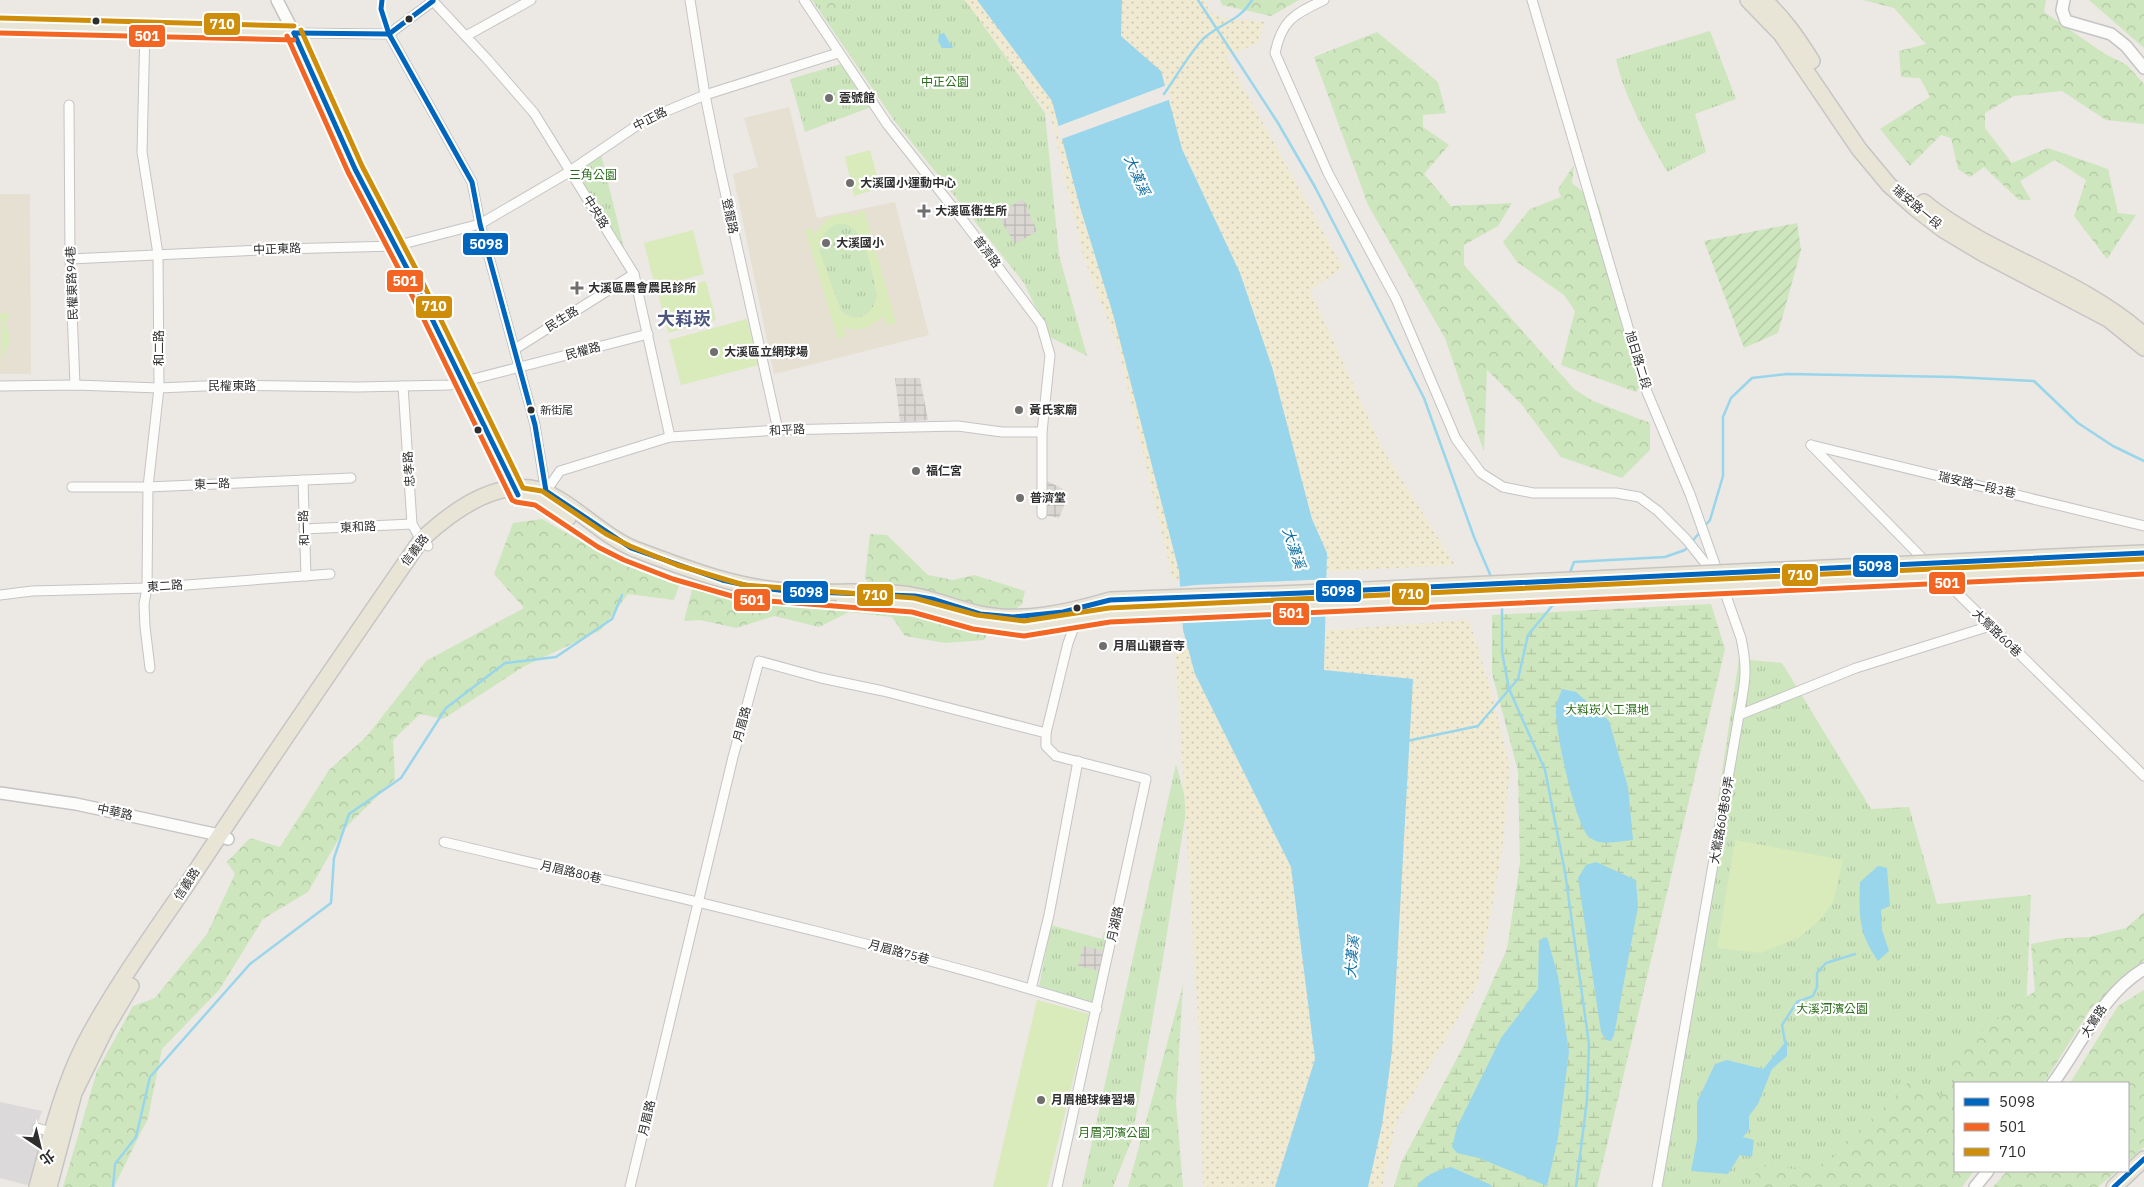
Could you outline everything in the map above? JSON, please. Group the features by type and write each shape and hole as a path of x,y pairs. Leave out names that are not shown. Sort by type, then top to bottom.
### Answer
{"main road":[{"name":"瑞安路一段","path":"1748,0 1781,34 1859,149 1889,185 1915,208 1942,229 1982,253 2108,319 2144,348"},
{"name":"瑞安路一段","path":"1764,0 1777,12 1794,33 1869,144 1897,178 1928,206 1977,237 2101,303 2127,320 2144,335"},
{"path":"0,25 294,33 355,169 517,492"},
{"name":"信義路","path":"37,1187 50,1132 74,1093 106,1028 223,837 437,525 464,506 496,492 517,492 538,498 546,497 630,548 675,565 749,586 787,591 876,592 925,597 980,614 1002,617 1038,616 1083,608 1110,600 2096,562"},
{"name":"信義路","path":"546,497 602,541 675,572 743,592 913,606 975,622 1024,629 1109,615 2096,562"},
{"path":"2096,562 2144,554"},
{"path":"2096,562 2144,566"},
{"name":"信義路","path":"49,1187 50,1132"},
{"path":"2114,1187 2144,1159"},
{"path":"2128,1187 2144,1172"}],"street":[{"path":"277,0 294,33 389,34 433,0"},
{"name":"中央路","path":"433,0 534,113 634,274 670,437"},
{"path":"466,36 531,0"},
{"name":"登龍路","path":"690,0 705,95 765,380 778,430"},
{"name":"普濟路","path":"804,0 887,124 1041,324 1050,355 1042,432 1042,514"},
{"path":"1324,0 1286,23 1279,34 1275,53 1328,173 1396,299 1456,439 1480,473 1503,487 1533,493 1616,493 1639,497 1658,511 1686,539 1720,582"},
{"name":"旭日路二段","path":"1532,0 1647,392 1699,517 1741,638 1746,663 1745,684 1739,715"},
{"path":"2064,0 2062,10 2066,20 2111,34 2126,46 2144,68"},
{"name":"和二路","path":"145,29 142,152 158,254 159,388 148,487 147,588 144,604 150,668"},
{"path":"389,34 472,182 480,224 535,425 546,497"},
{"name":"中正路","path":"480,224 569,170 645,120 705,95 838,53"},
{"name":"民權東路94巷","path":"69,105 71,181 70,259 75,385"},
{"name":"中正東路","path":"70,259 395,246 480,224"},
{"name":"民生路","path":"515,349 634,274"},
{"name":"民權路","path":"463,383 648,334"},
{"name":"民權東路","path":"0,386 75,385 159,388 228,385 299,388 463,383"},
{"name":"忠孝路","path":"403,386 412,524 424,543"},
{"name":"和平路","path":"546,497 560,471 670,437 778,430 958,426 1002,432 1042,432"},
{"name":"瑞安路一段3巷","path":"1811,445 2144,526"},
{"name":"大鶯路60巷","path":"1811,445 1990,626 2144,776"},
{"name":"東一路","path":"72,488 148,487 351,478"},
{"name":"和一路","path":"303,480 306,576"},
{"name":"東和路","path":"304,529 412,524"},
{"name":"東二路","path":"0,595 75,589 147,588 330,574"},
{"path":"1046,733 1068,643 1075,622 1083,608"},
{"path":"1739,715 1856,668 1990,626"},
{"name":"月眉路","path":"630,1187 733,757 759,660 820,678 883,691 1046,733"},
{"name":"大鶯路60巷89弄","path":"1658,1187 1739,715"},
{"name":"月湖路","path":"1046,733 1046,746 1056,756 1146,779 1057,1187"},
{"path":"1031,989 1049,915 1078,761"},
{"name":"中華路","path":"0,793 76,804 223,837"},
{"name":"月眉路80巷","path":"444,842 698,901"},
{"name":"月眉路75巷","path":"698,901 887,948 1097,1009"},
{"name":"大鶯路","path":"2054,1082 2106,1002 2120,987 2144,968"},
{"path":"1975,1187 1987,1172"}],"shaded area":[{"name":"大溪國小","path":"789,107 817,218 895,202 929,335 774,374 733,174 758,167 744,118"},
{"path":"0,194 30,194 31,374 0,374"},
{"path":"1023,199 1037,231 1015,244 997,214"},
{"path":"895,378 920,378 928,420 900,422"},
{"path":"1045,480 1067,491 1067,499 1059,518 1044,515"},
{"path":"1083,946 1106,951 1101,971 1078,966"},
{"path":"0,1102 42,1111 32,1139 45,1144 35,1187 0,1178"}],"green space":[{"name":"中正公園","path":"812,0 964,0 968,3 1045,113 1059,255 1087,356 1050,337 1024,283 894,120"},
{"path":"817,0 852,0 826,15"},
{"path":"1220,0 1299,0 1271,16 1222,5"},
{"path":"1863,0 2046,0 2044,12 2105,54 2127,65 2144,84 2144,124 2106,120 2062,91 2014,96 1985,113 1985,128 2012,163 2048,148 2108,169 2118,213 2136,215 2107,259 2074,216 2086,180 2055,160 2020,181 2031,200 2019,200 1984,167 1970,177 1958,169 1951,138 1941,135 1910,166 1880,129 1930,97 1920,78 1901,77 1899,51 1926,44 1894,8"},
{"path":"2089,0 2144,0 2144,48"},
{"path":"1710,31 1736,99 1695,114 1706,152 1667,172 1631,103 1616,59"},
{"path":"1377,32 1438,82 1446,113 1423,115 1423,127 1449,145 1424,174 1451,206 1512,203 1498,226 1464,245 1464,265 1574,389 1593,401 1650,423 1650,450 1622,478 1561,457 1522,405 1487,370 1484,452 1445,338 1368,205 1314,57"},
{"path":"841,64 871,107 805,132 790,79"},
{"name":"大溪國小運動中心","path":"870,150 880,188 854,196 845,157"},
{"name":"三角公園","path":"601,154 624,248 572,169"},
{"path":"1574,165 1572,183 1599,205 1623,301 1649,375 1636,392 1561,365 1575,311 1564,295 1517,262 1503,242 1530,209 1561,197 1558,189"},
{"path":"864,210 896,323 887,326 883,316 864,328 854,329 843,326 846,336 838,339 805,230 811,228 815,237 822,225 832,217 844,214 857,216 857,212","holes":["839,223 848,225 856,231 862,240 870,262 877,294 873,307 864,316 859,317 853,317 841,311 820,253 822,239 827,231"]},
{"path":"839,223 848,225 856,231 862,240 870,262 877,294 873,307 864,316 853,317 841,311 820,253 824,235 830,228"},
{"path":"1797,223 1801,250 1778,333 1744,348 1704,241"},
{"path":"693,230 704,274 655,287 644,243"},
{"path":"706,281 716,320 668,333 658,293"},
{"path":"0,313 9,313 8,321 3,321 9,336 9,342 0,367 2,340"},
{"name":"大溪區立網球場","path":"747,319 759,365 681,385 669,340"},
{"path":"542,519 591,547 680,583 674,600 628,594 601,630 523,667 443,719 420,714 393,740 395,779 345,828 308,892 263,919 219,990 162,1049 148,1118 114,1187 63,1187 97,1071 133,1006 155,998 207,934 235,874 227,862 250,838 280,847 329,770 366,737 426,661 524,608 494,574 513,523"},
{"path":"870,534 887,535 928,575 953,580 974,575 1025,591 1022,604 1013,611 872,587 865,578"},
{"path":"694,582 739,594 897,608 928,613 959,621 988,633 984,640 945,643 905,636 892,617 849,612 819,627 774,616 736,628 700,620 684,621"},
{"name":"大嵙崁人工濕地","path":"1711,604 1725,649 1597,1187 1394,1187 1401,1163 1463,1047 1507,949 1520,863 1518,771 1492,673 1492,615"},
{"name":"大溪河濱公園","path":"1739,659 1782,663 1871,809 1909,807 1937,904 2031,895 2025,1033 1954,1082 1904,1151 1754,1187 1652,1187 1692,972"},
{"name":"月眉河濱公園","path":"1176,764 1187,805 1132,1139 1113,1187 1082,1187"},
{"path":"1735,840 1843,860 1833,902 1820,920 1800,937 1761,953 1717,948"},
{"path":"2144,912 2144,960 2091,1008 2045,1082 1955,1082 1950,1055 2035,991 2031,944 2064,938 2089,937 2126,928"},
{"path":"1051,925 1102,939 1104,932 1112,934 1096,1008 1038,992"},
{"path":"1183,985 1176,1103 1183,1187 1128,1187"},
{"path":"2144,990 2144,1147 2129,1160 2129,1082 2071,1082 2118,1006"},
{"name":"月眉槌球練習場","path":"1037,1000 1089,1014 1047,1187 993,1187"},
{"path":"1913,1078 1930,1105 1954,1083 1954,1172 1973,1172 1962,1187 1751,1187 1759,1164 1808,1171 1833,1158 1841,1146"},
{"path":"2006,1172 2116,1172 2098,1187 1993,1187"}],"sand":[{"path":"965,0 1205,0 1210,12 1223,18 1264,22 1259,43 1226,56 1343,268 1310,290 1382,448 1455,565 1173,580 1118,346 1084,258 1051,118"},
{"path":"1469,620 1490,686 1510,767 1502,852 1478,984 1396,1123 1382,1187 1203,1187 1200,1052 1175,641"}],"water":[{"name":"大漢溪","path":"977,0 1122,0 1121,36 1161,71 1182,149 1240,273 1272,367 1312,519 1327,553 1324,670 1413,679 1392,1051 1382,1125 1368,1187 1275,1187 1315,1059 1291,867 1195,674 1183,630 1179,571 1113,314 1080,207 1052,101"},
{"path":"944,33 953,48 942,48 938,41 939,34"},
{"path":"1562,689 1576,692 1609,721 1628,787 1633,840 1610,843 1599,842 1589,837 1583,829 1566,775 1558,734 1556,706"},
{"path":"1596,862 1636,880 1638,907 1614,1035 1611,1041 1606,1040 1601,1032 1578,878 1586,865"},
{"path":"1878,866 1887,868 1890,906 1881,910 1882,930 1889,951 1878,961 1871,951 1863,932 1860,914 1860,882"},
{"path":"1547,937 1558,976 1569,1052 1558,1138 1547,1186 1479,1158 1457,1153 1452,1147 1457,1127 1501,1038 1538,989 1539,940"},
{"path":"1787,1040 1787,1056 1772,1069 1758,1104 1749,1116 1749,1130 1743,1137 1754,1140 1752,1157 1740,1155 1728,1174 1691,1171 1697,1140 1697,1102 1715,1064 1727,1060 1763,1069"},
{"path":"1451,1167 1493,1187 1417,1187 1427,1176"}],"pier":[{"path":"1167,85 1171,99 1059,140 1056,127"},
{"path":"1329,579 1328,610 1180,616 1178,587"}],"waterway":[{"path":"1198,0 1278,123 1315,187 1424,398 1474,537 1492,579"},
{"path":"1164,94 1203,39 1235,18 1252,0"},
{"path":"1703,528 1710,520 1723,476 1723,417 1731,398 1752,378 1787,374 1954,377 2034,381 2078,423 2113,446 2144,461"},
{"path":"1569,575 1574,562 1665,557 1685,550 1700,532"},
{"path":"113,1187 115,1164 136,1137 150,1077 250,964 331,903 334,858 349,814 401,778 446,708 505,663 556,657 612,619 622,595"},
{"path":"1407,741 1478,726 1518,679 1528,635 1557,600"},
{"path":"1502,602 1502,652 1509,689 1545,770 1565,872 1589,1044 1587,1100 1576,1187"},
{"path":"1785,1042 1782,1025 1797,1002 1813,996 1817,987 1817,973 1826,963 1855,954"}],"transit line":[{"name":"5098","path":"382,0 381,9 389,34 472,182 480,224 535,425 546,491 631,548 722,580 754,587 787,591 915,596 932,599 980,614 1013,617 1063,612 1110,600 1302,593 2144,553"},
{"name":"5098","path":"389,34 433,1"},
{"name":"710","path":"0,18 294,26"},
{"name":"710","path":"301,30 362,166 419,275 523,488 542,491 606,534 630,546 677,565 744,585 914,598 977,615 1024,621 1109,608 2144,559"},
{"name":"501","path":"0,33 294,40"},
{"name":"5098","path":"294,33 355,169 412,278 518,495"},
{"name":"5098","path":"294,33 389,34"},
{"name":"501","path":"287,36 348,172 405,281 512,500 535,505 598,547 624,560 673,579 742,599 912,612 973,629 1024,636 1110,622 2144,574"},
{"name":"5098","path":"2114,1187 2144,1159"}],"place":[{"name":"壹號館","path":"829,98"},
{"name":"大溪國小運動中心","path":"850,183"},
{"name":"大溪區衛生所","path":"924,211"},
{"name":"大溪國小","path":"826,243"},
{"name":"大溪區農會農民診所","path":"577,288"},
{"name":"大溪區立網球場","path":"714,352"},
{"name":"新街尾","path":"531,410"},
{"name":"黃氏家廟","path":"1019,410"},
{"name":"福仁宮","path":"916,471"},
{"name":"普濟堂","path":"1020,498"},
{"name":"月眉山觀音寺","path":"1103,646"},
{"name":"月眉槌球練習場","path":"1041,1100"}],"district":[{"name":"大嵙崁","path":"684,319"}]}
